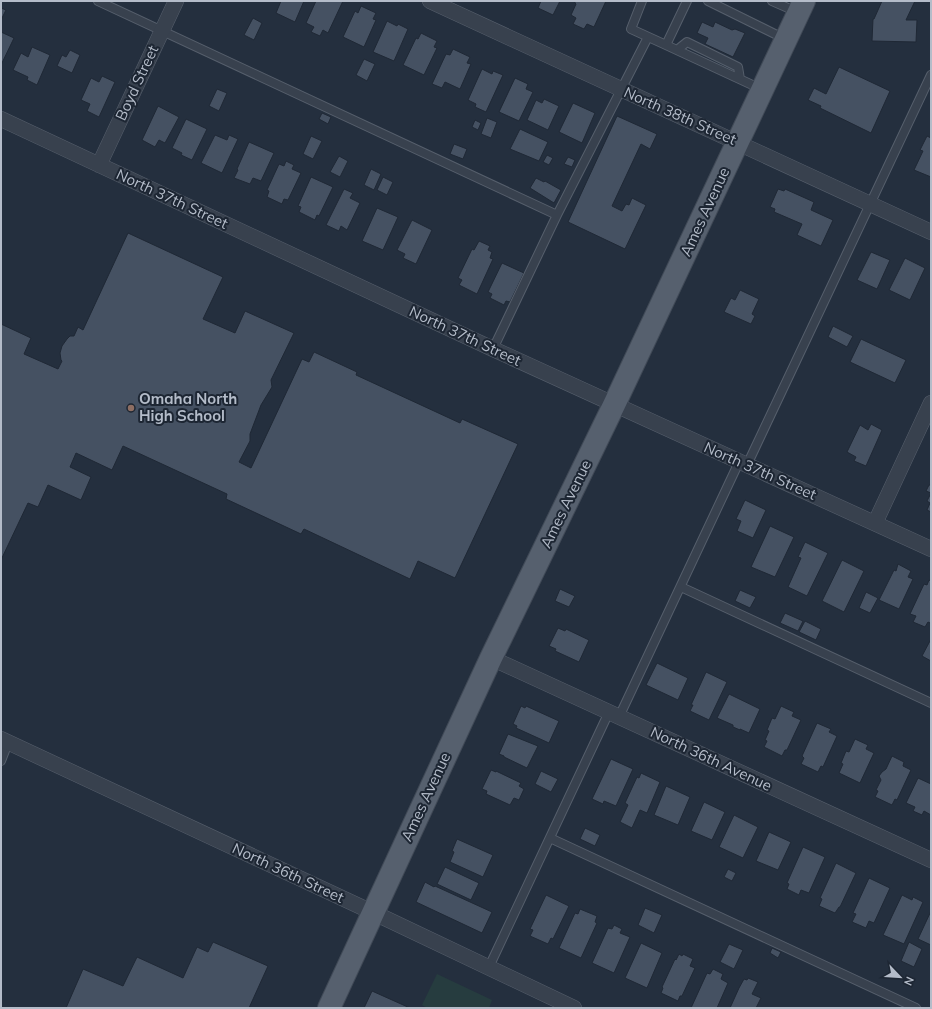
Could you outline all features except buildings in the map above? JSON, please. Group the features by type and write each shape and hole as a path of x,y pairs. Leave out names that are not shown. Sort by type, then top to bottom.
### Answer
{"main road":[{"name":"Ames Avenue","path":"329,1008 372,912 491,658 614,405 801,7"}],"street":[{"name":"Boyd Street","path":"99,165 176,1"},
{"name":"North 38th Street","path":"430,1 931,232"},
{"name":"North 37th Street","path":"1,119 493,350 931,549"},
{"path":"875,523 931,403"},
{"name":"North 36th Avenue","path":"491,658 931,860"},
{"name":"North 36th Street","path":"4,741 372,912 574,1008"}],"lane":[{"path":"98,1 557,215"},
{"path":"642,1 631,29 762,89"},
{"path":"666,45 687,1"},
{"path":"708,1 786,39"},
{"path":"772,1 801,7"},
{"path":"493,350 557,215 648,37"},
{"path":"489,967 550,838 743,463 931,77"},
{"path":"681,586 931,703"},
{"path":"1,761 4,741"},
{"path":"550,838 916,1008"}],"green space":[{"path":"437,974 492,1000 489,1008 427,1008 422,1005"}],"place":[{"name":"Omaha North High School","path":"131,408"}]}
